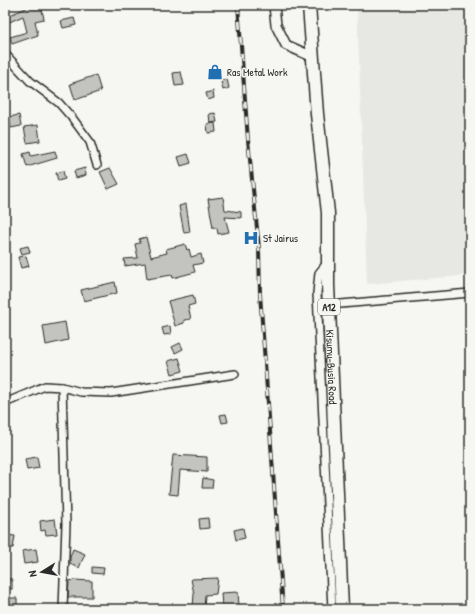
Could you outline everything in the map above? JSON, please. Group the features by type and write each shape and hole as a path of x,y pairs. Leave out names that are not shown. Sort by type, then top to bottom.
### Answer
{"highway":[{"name":"Kisumu-Busia Road","path":"309,5 328,214 327,263 342,609"}],"street":[{"path":"274,5 276,25 286,45 313,57"},
{"path":"5,55 30,81 64,108 90,142 97,165"},
{"path":"327,263 319,273 317,293 332,609"},
{"path":"329,306 470,293"},
{"path":"5,402 45,386 62,387 80,392 111,393 235,374"},
{"path":"62,387 66,524 63,609"}],"shaded area":[{"path":"357,5 470,5 470,275 367,284"}],"building":[{"path":"24,5 41,5 44,19 35,21 38,35 12,44 10,37 27,32 23,16 5,24 5,17 26,8"},
{"path":"74,18 76,25 63,28 61,21"},
{"path":"181,72 184,85 175,86 173,73"},
{"path":"96,75 101,91 75,100 70,84"},
{"path":"227,79 229,88 223,90 221,81"},
{"path":"213,91 214,98 208,100 206,93"},
{"path":"215,113 217,122 210,123 209,114"},
{"path":"19,115 21,126 11,128 9,117"},
{"path":"215,123 216,132 208,133 207,124"},
{"path":"38,125 40,141 27,143 24,127"},
{"path":"55,151 57,158 27,167 23,154 30,152 31,156"},
{"path":"188,154 191,163 181,166 178,157"},
{"path":"85,168 86,175 76,178 74,171"},
{"path":"110,168 119,184 108,189 100,172"},
{"path":"63,171 65,179 58,181 56,173"},
{"path":"223,197 225,210 241,212 241,218 225,217 229,232 218,234 217,228 213,228 208,199"},
{"path":"186,204 190,232 184,233 179,206"},
{"path":"146,237 151,257 167,253 166,249 185,244 187,250 189,249 191,257 201,254 203,263 193,265 195,272 173,278 172,275 147,279 145,263 125,266 124,259 138,258 135,244 140,243 139,239"},
{"path":"28,246 30,252 22,254 20,248"},
{"path":"26,256 29,266 21,268 18,257"},
{"path":"115,282 117,293 84,301 81,290"},
{"path":"193,295 195,304 188,306 191,319 184,320 184,323 175,326 168,301"},
{"path":"65,322 68,340 46,345 43,326"},
{"path":"170,326 171,334 164,335 162,328"},
{"path":"180,343 183,349 175,353 172,347"},
{"path":"179,358 183,371 172,374 168,361"},
{"path":"226,414 228,422 222,423 220,415"},
{"path":"173,455 207,457 207,472 180,470 178,495 169,494"},
{"path":"37,457 39,468 27,470 25,459"},
{"path":"203,478 213,480 212,488 202,488"},
{"path":"208,518 209,528 200,529 199,519"},
{"path":"55,519 57,534 46,535 45,530 41,531 40,521"},
{"path":"243,528 245,538 236,540 234,530"},
{"path":"5,535 15,536 13,548 5,548"},
{"path":"36,549 38,562 24,564 22,551"},
{"path":"73,549 85,554 79,568 70,564 70,557"},
{"path":"92,567 104,568 103,574 92,573"},
{"path":"218,578 216,594 205,595 204,608 193,607 194,594 191,579"},
{"path":"5,579 12,579 12,589 5,589"},
{"path":"69,581 92,581 92,597 68,597"},
{"path":"238,592 239,606 222,607 221,593"},
{"path":"9,598 17,598 17,609 8,608"}],"railway":[{"path":"238,5 248,140 259,248 260,294 283,609"}],"place":[{"name":"Ras Metal Work","path":"215,72"},
{"name":"St Jairus","path":"251,238"}]}
